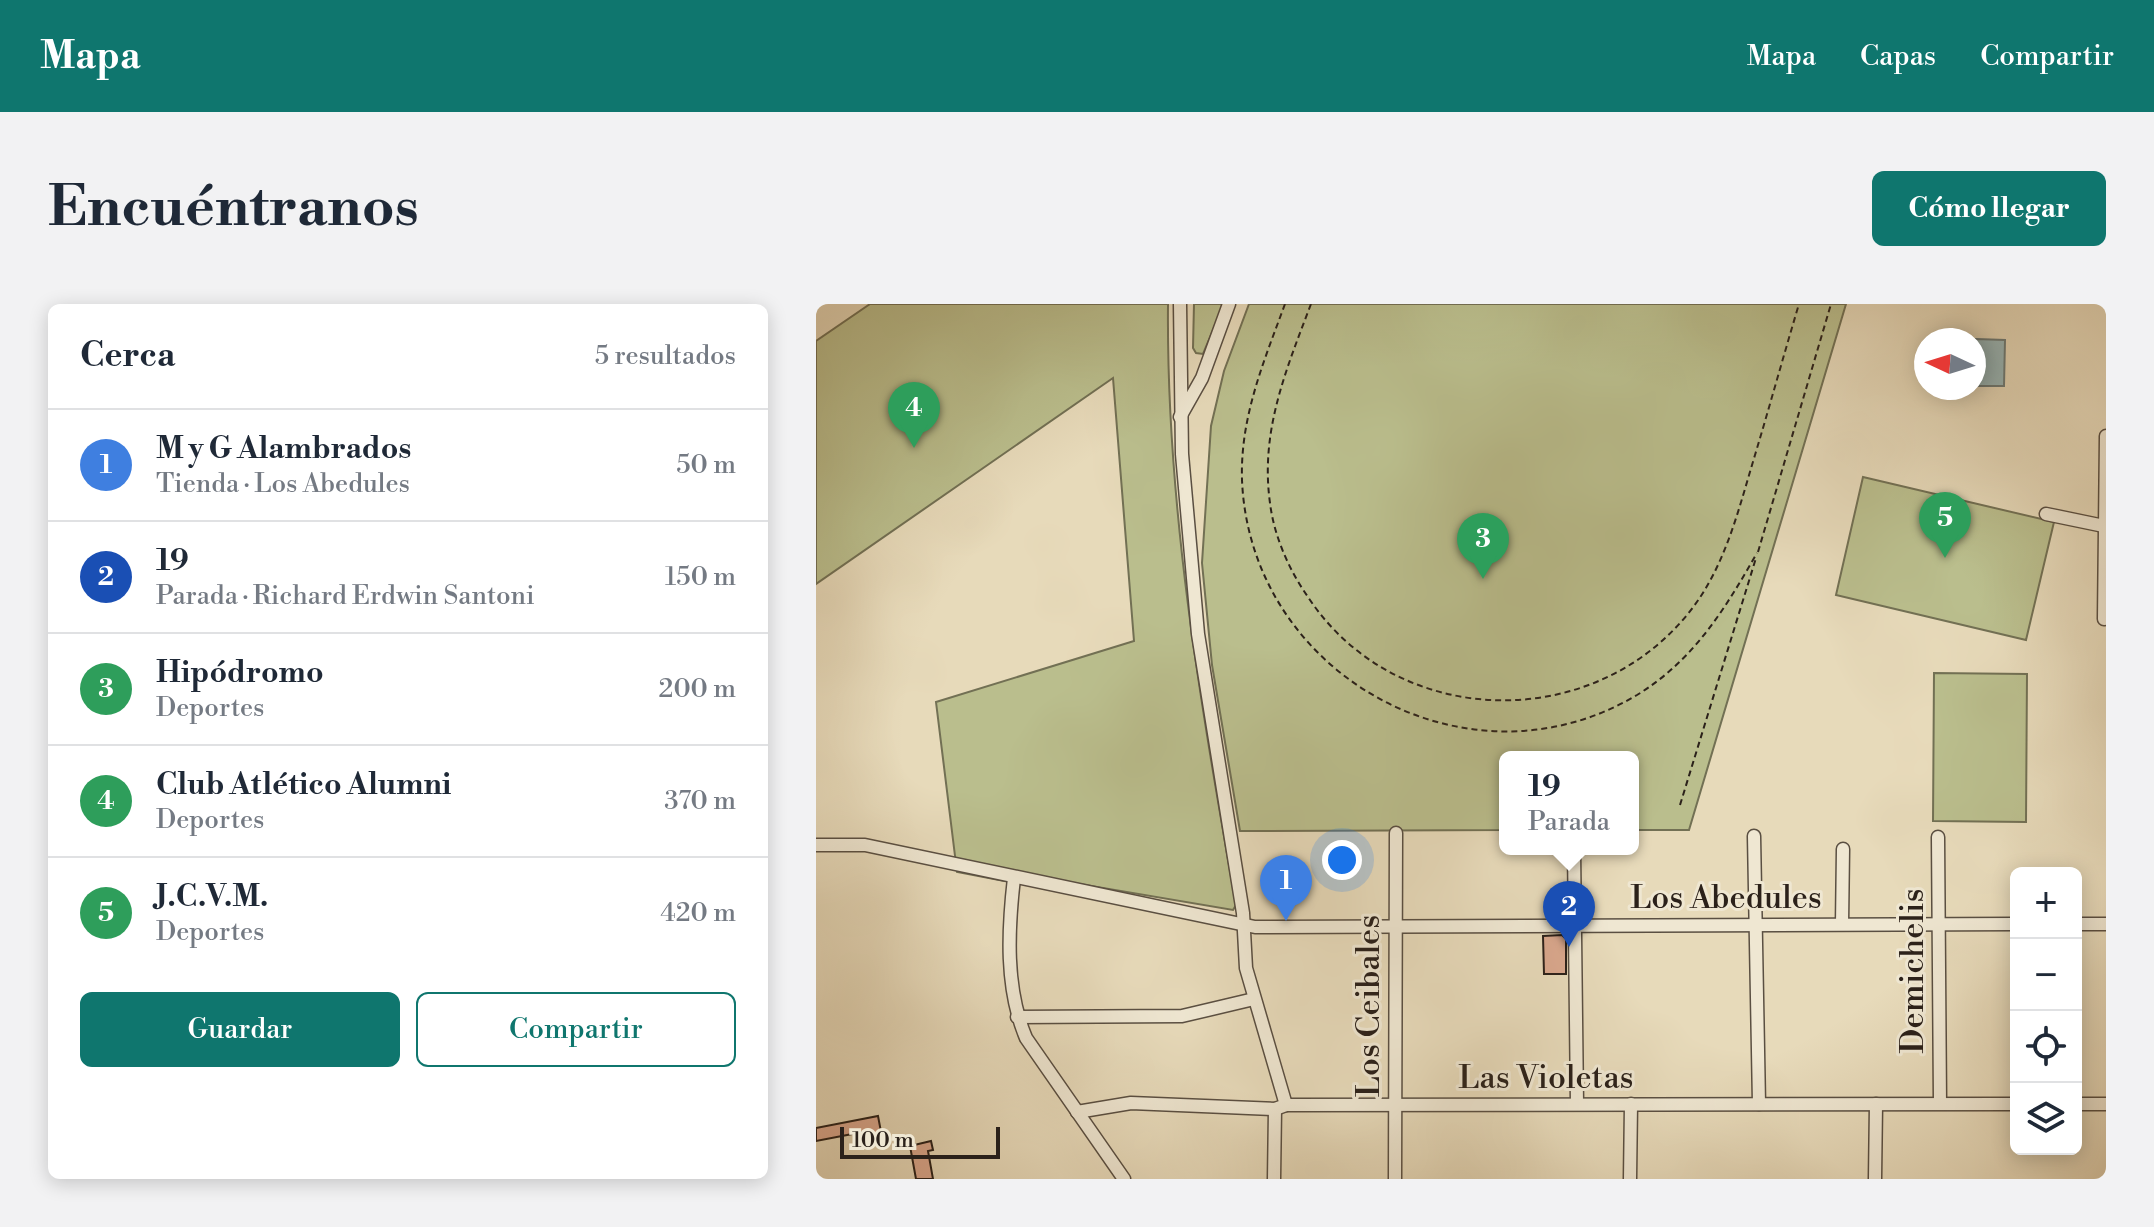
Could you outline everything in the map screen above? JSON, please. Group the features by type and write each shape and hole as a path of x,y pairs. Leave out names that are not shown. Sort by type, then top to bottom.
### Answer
{"street":[{"path":"1180,304 1180,417 1198,634 1244,926 1243,953 1281,1107 1274,1179"},
{"path":"1180,417 1202,378 1229,304"},
{"path":"2104,619 2106,436"},
{"path":"2046,514 2105,529"},
{"name":"Los Ceibales","path":"1395,1179 1396,833"},
{"path":"1754,836 1759,1104"},
{"name":"Demichelis","path":"1938,837 1940,1103"},
{"name":"Los Abedules","path":"816,845 865,845 1014,878 1219,917 1244,926 2010,924"},
{"path":"1842,924 1843,849"},
{"path":"1574,855 1577,1104"},
{"path":"1014,878 1008,932 1017,1017 1026,1038 1124,1179"},
{"path":"2082,924 2106,924"},
{"path":"1017,1017 1182,1016 1254,999"},
{"name":"Las Violetas","path":"1077,1112 1131,1103 1281,1107 1396,1104 2010,1104"},
{"path":"1630,1179 1631,1104"},
{"path":"1875,1179 1876,1104"},
{"path":"2082,1104 2106,1104"}],"path":[{"path":"1285,304 1247,416 1242,480 1247,518 1264,573 1292,623 1331,666 1378,699 1431,721 1487,731 1545,728 1600,713 1651,686 1695,648 1730,602 1757,553"},
{"path":"1311,304 1275,402 1269,433 1270,504 1291,568 1327,622 1376,665 1435,692 1499,702 1552,697 1604,680 1663,641 1688,615 1708,585 1731,535 1799,304"},
{"path":"1680,805 1831,304"}],"green space":[{"path":"870,304 1168,304 1169,380 1179,530 1210,756 1236,905 1233,910 1009,872 1005,881 957,872 936,702 1134,641 1113,378 816,584 816,341"},
{"path":"1194,304 1224,304 1203,354 1196,353 1193,348"},
{"path":"1249,304 1846,304 1689,830 1639,830 1639,751 1499,751 1499,830 1240,831 1212,665 1202,563 1211,426 1224,371"},
{"path":"1863,477 2054,522 2026,640 1836,595"},
{"path":"1934,673 2027,674 2026,822 1933,821"}],"water":[{"path":"1986,339 2005,340 2004,386 1986,386"}],"building":[{"path":"1562,935 1566,939 1566,974 1544,974 1543,936"},
{"path":"878,1116 882,1137 870,1140 868,1131 816,1141 816,1128"},
{"path":"931,1141 933,1150 928,1151 933,1179 916,1179 910,1146"}],"place":[{"name":"Club Atlético Alumni","path":"914,448"},
{"name":"J.C.V.M.","path":"1945,558"},
{"name":"Hipódromo","path":"1483,579"},
{"name":"M y G Alambrados","path":"1286,921"},
{"name":"19","path":"1569,947"}]}
